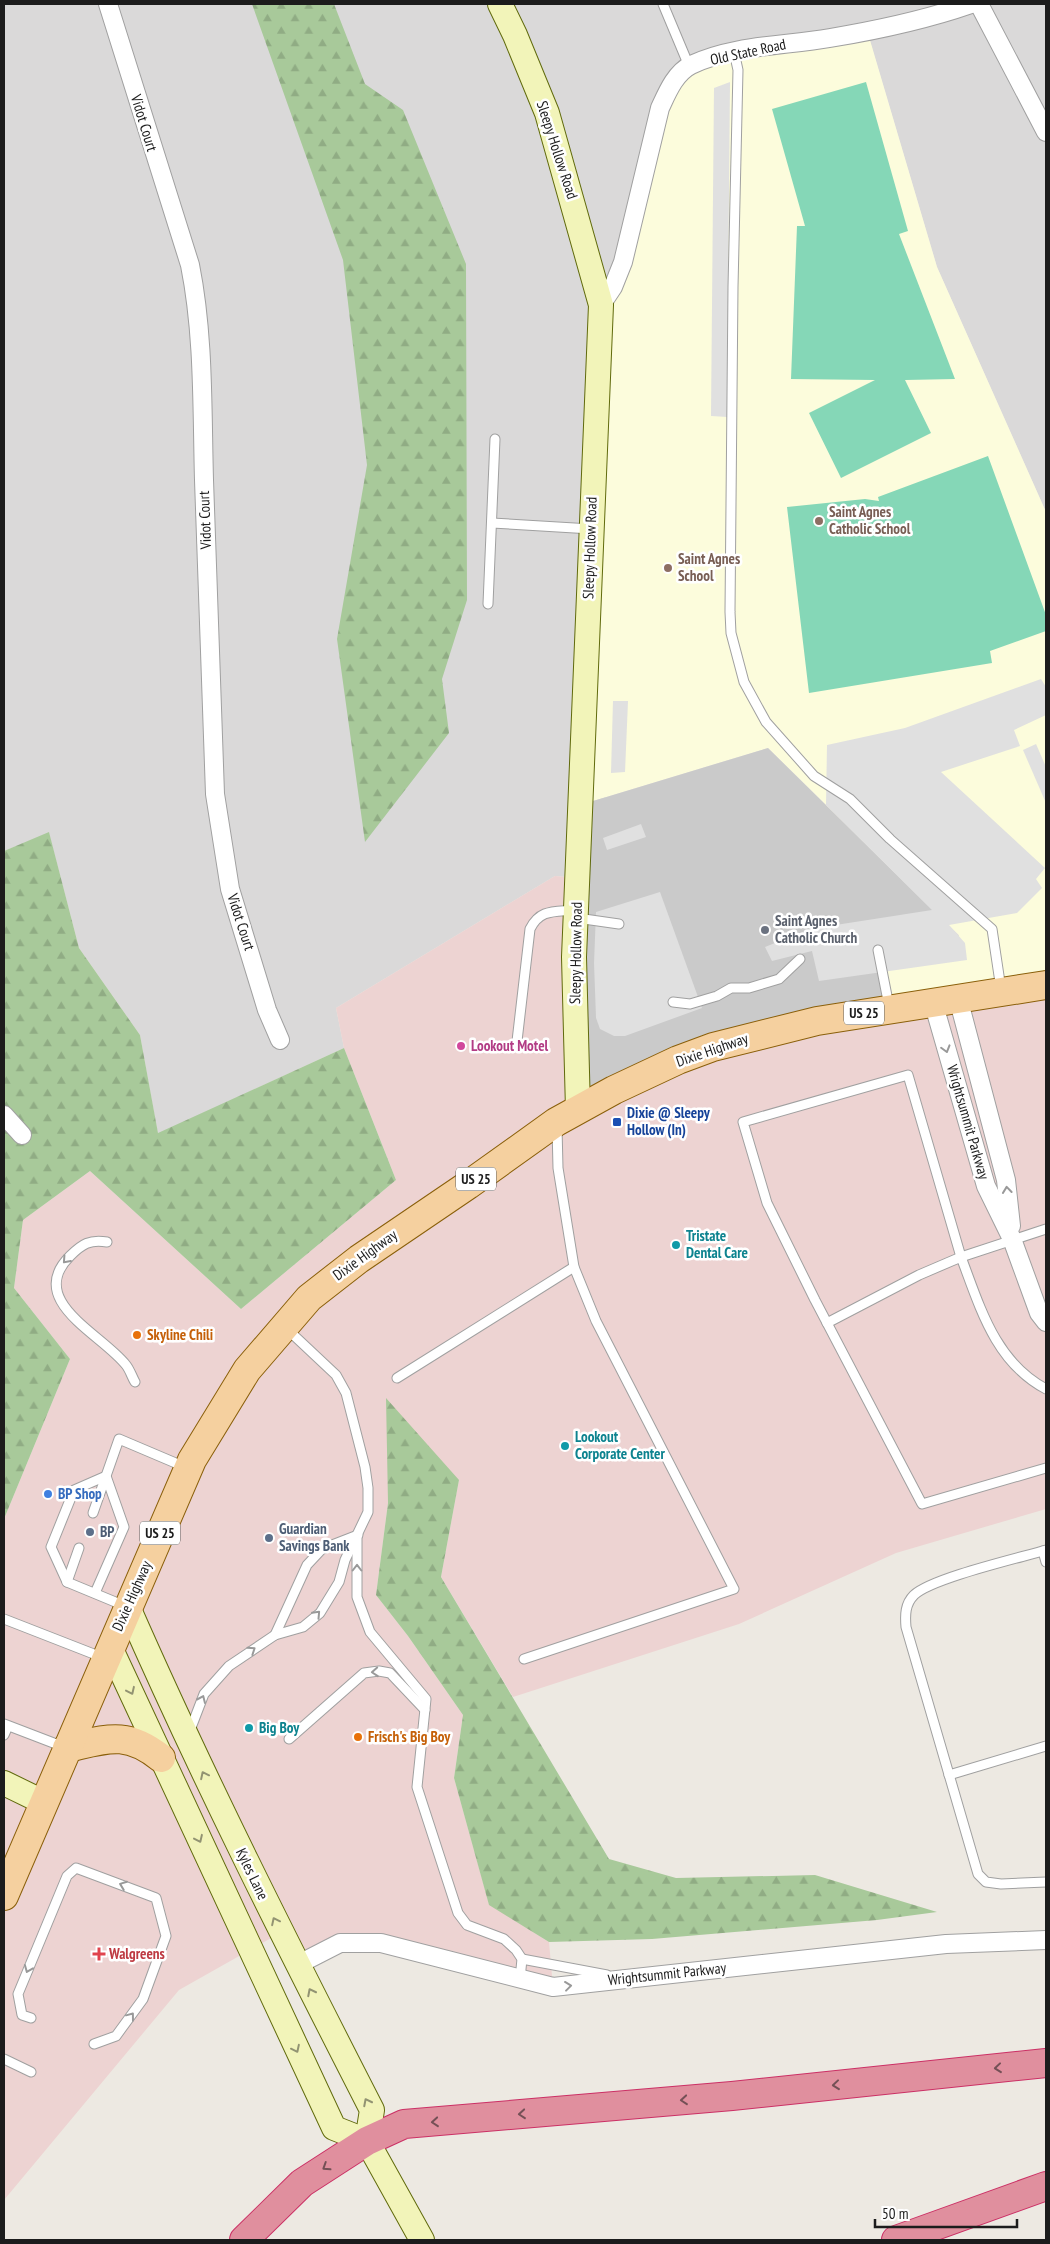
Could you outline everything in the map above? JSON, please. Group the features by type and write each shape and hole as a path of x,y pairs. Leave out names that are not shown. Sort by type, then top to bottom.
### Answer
{"highway":[{"path":"244,2240 302,2183 367,2141 404,2124 732,2096 1046,2063"},
{"path":"896,2240 1046,2186"}],"main road":[{"name":"Sleepy Hollow Road","path":"500,4 515,35 550,122 602,305 591,529 568,1116"},
{"name":"Dixie Highway","path":"4,1896 188,1468 210,1428 247,1370 309,1298 358,1259 568,1116 614,1090 678,1060 713,1047 816,1021 1046,985"},
{"name":"Kyles Lane","path":"128,1607 187,1740 297,1965 372,2110 367,2141"},
{"path":"108,1653 161,1758 334,2128 367,2141 422,2240"},
{"path":"66,1748 102,1740 126,1739 146,1746 161,1758"},
{"path":"4,1783 43,1802"}],"street":[{"name":"Vidot Court","path":"108,4 190,265 197,299 202,380 215,794 218,822 230,889 267,1010 280,1040"},
{"name":"Old State Road","path":"602,305 613,288 623,262 660,108 669,89 689,66 734,52 902,25 971,4"},
{"path":"978,4 1046,132"},
{"name":"Wrightsummit Parkway","path":"945,1000 1006,1180 1012,1239"},
{"name":"Wrightsummit Parkway","path":"945,1000 986,1186 1012,1239 1039,1313 1046,1322"},
{"path":"4,1115 22,1135"},
{"name":"Wrightsummit Parkway","path":"297,1965 340,1943 381,1943 553,1987 946,1944 1046,1940"}],"lane":[{"path":"663,4 689,66"},
{"path":"734,52 738,70 733,288 730,612 731,633 735,651 744,682 766,722 807,769 850,799 890,839 992,929 1002,992"},
{"path":"488,604 495,440"},
{"path":"492,523 591,529"},
{"path":"517,1041 530,929 535,919 547,912 576,914 619,924"},
{"path":"878,950 890,1009"},
{"path":"673,1002 690,1004 717,996 731,988 750,988 779,979 800,959"},
{"path":"1046,1388 1035,1383 1007,1358 988,1328 960,1257 908,1074 743,1122 767,1203 827,1323 922,1504 1046,1468"},
{"path":"524,1658 734,1589 596,1322 574,1267 558,1168 568,1116"},
{"path":"827,1323 960,1257 1046,1229"},
{"path":"107,1242 94,1240 81,1244 61,1264 55,1277 56,1288 61,1302 70,1313 126,1365 135,1382"},
{"path":"397,1378 574,1267"},
{"path":"187,1740 204,1694 229,1666 275,1635 303,1628 320,1613 339,1582 345,1560 368,1512 368,1488 365,1467 346,1393 336,1375 284,1326"},
{"path":"93,1512 119,1439 188,1468"},
{"path":"106,1476 74,1490 51,1546 67,1582 128,1607"},
{"path":"95,1594 124,1527 106,1476"},
{"path":"275,1635 306,1565 322,1549 358,1535"},
{"path":"358,1535 357,1597 370,1632 426,1699 417,1787 458,1913 467,1926 504,1939 516,1950 522,1959 520,1979"},
{"path":"67,1582 79,1548"},
{"path":"1046,1562 1045,1550 934,1584 914,1595 905,1611 906,1628 978,1874 986,1882 1001,1884 1046,1882"},
{"path":"4,1618 108,1653"},
{"path":"290,1739 364,1674 378,1671 390,1673 425,1710"},
{"path":"4,1735 6,1725 66,1748"},
{"path":"949,1775 1046,1746"},
{"path":"31,2018 22,2015 18,1994 66,1876 76,1868 156,1898 166,1936 144,1999 116,2036 94,2044"},
{"path":"522,1959 630,1978"},
{"path":"4,2059 31,2072"}],"shaded area":[{"path":"4,4 1046,4 1046,512 937,267 867,31 578,878 555,876 336,1008 344,1048 158,1134 140,1035 79,948 49,833 4,851"},
{"name":"Saint Agnes Catholic School","path":"867,30 937,267 1046,512 1046,985 890,1009 878,950 959,935 768,748 580,805 600,346 660,108 689,66"},
{"path":"730,82 727,417 711,416 714,88"},
{"path":"1041,679 1046,687 1046,715 1014,730 1020,746 941,772 1045,868 1036,879 1042,888 1017,913 949,925 965,943 967,960 819,981 812,951 772,961 765,947 810,929 932,910 826,805 827,745 905,728"},
{"path":"613,701 628,701 625,772 611,773"},
{"path":"1036,744 1046,767 1046,803 1023,750"},
{"name":"Saint Agnes Catholic Church","path":"768,748 959,936 878,950 890,1009 816,1021 578,1110 580,805"},
{"path":"641,824 646,837 607,850 603,838"},
{"path":"555,876 578,878 678,1060 1046,985 1046,1509 896,1553 739,1624 513,1697 441,1577 459,1480 388,1503 376,1595 408,1636 463,1715 454,1778 489,1904 549,1942 553,1987 340,1943 297,1965 280,1933 179,1990 4,2200 4,1519 70,1359 14,1288 23,1220 90,1171 241,1309 396,1180 344,1048 336,1008"},
{"path":"660,892 702,1008 625,1036 614,1036 600,1029 596,1018 594,963 596,912"}],"green space":[{"path":"252,4 334,4 365,84 403,110 466,264 467,600 442,679 449,733 365,842 337,639 367,465 343,260"},
{"path":"866,82 908,231 899,234 955,379 905,380 931,433 841,478 809,413 875,380 791,379 797,226 805,226 772,109"},
{"path":"988,456 1046,615 1046,631 990,651 992,663 809,693 787,507 865,499 879,501 878,497"},
{"path":"49,832 79,948 140,1035 158,1133 344,1048 396,1180 241,1309 90,1171 23,1220 14,1288 70,1359 4,1519 4,851"},
{"path":"386,1398 459,1480 441,1577 609,1859 676,1878 815,1875 937,1912 877,1920 652,1939 549,1942 489,1905 454,1778 463,1715 408,1636 376,1595 388,1503"}],"place":[{"name":"Saint Agnes Catholic School","path":"819,521"},
{"name":"Saint Agnes School","path":"668,568"},
{"name":"Saint Agnes Catholic Church","path":"765,930"},
{"name":"Lookout Motel","path":"461,1046"},
{"name":"Dixie @ Sleepy Hollow (In)","path":"617,1122"},
{"name":"Tristate Dental Care","path":"676,1245"},
{"name":"Skyline Chili","path":"137,1335"},
{"name":"Lookout Corporate Center","path":"565,1446"},
{"name":"BP Shop","path":"48,1494"},
{"name":"BP","path":"90,1532"},
{"name":"Guardian Savings Bank","path":"269,1538"},
{"name":"Big Boy","path":"249,1728"},
{"name":"Frisch's Big Boy","path":"358,1737"},
{"name":"Walgreens","path":"99,1954"}]}
